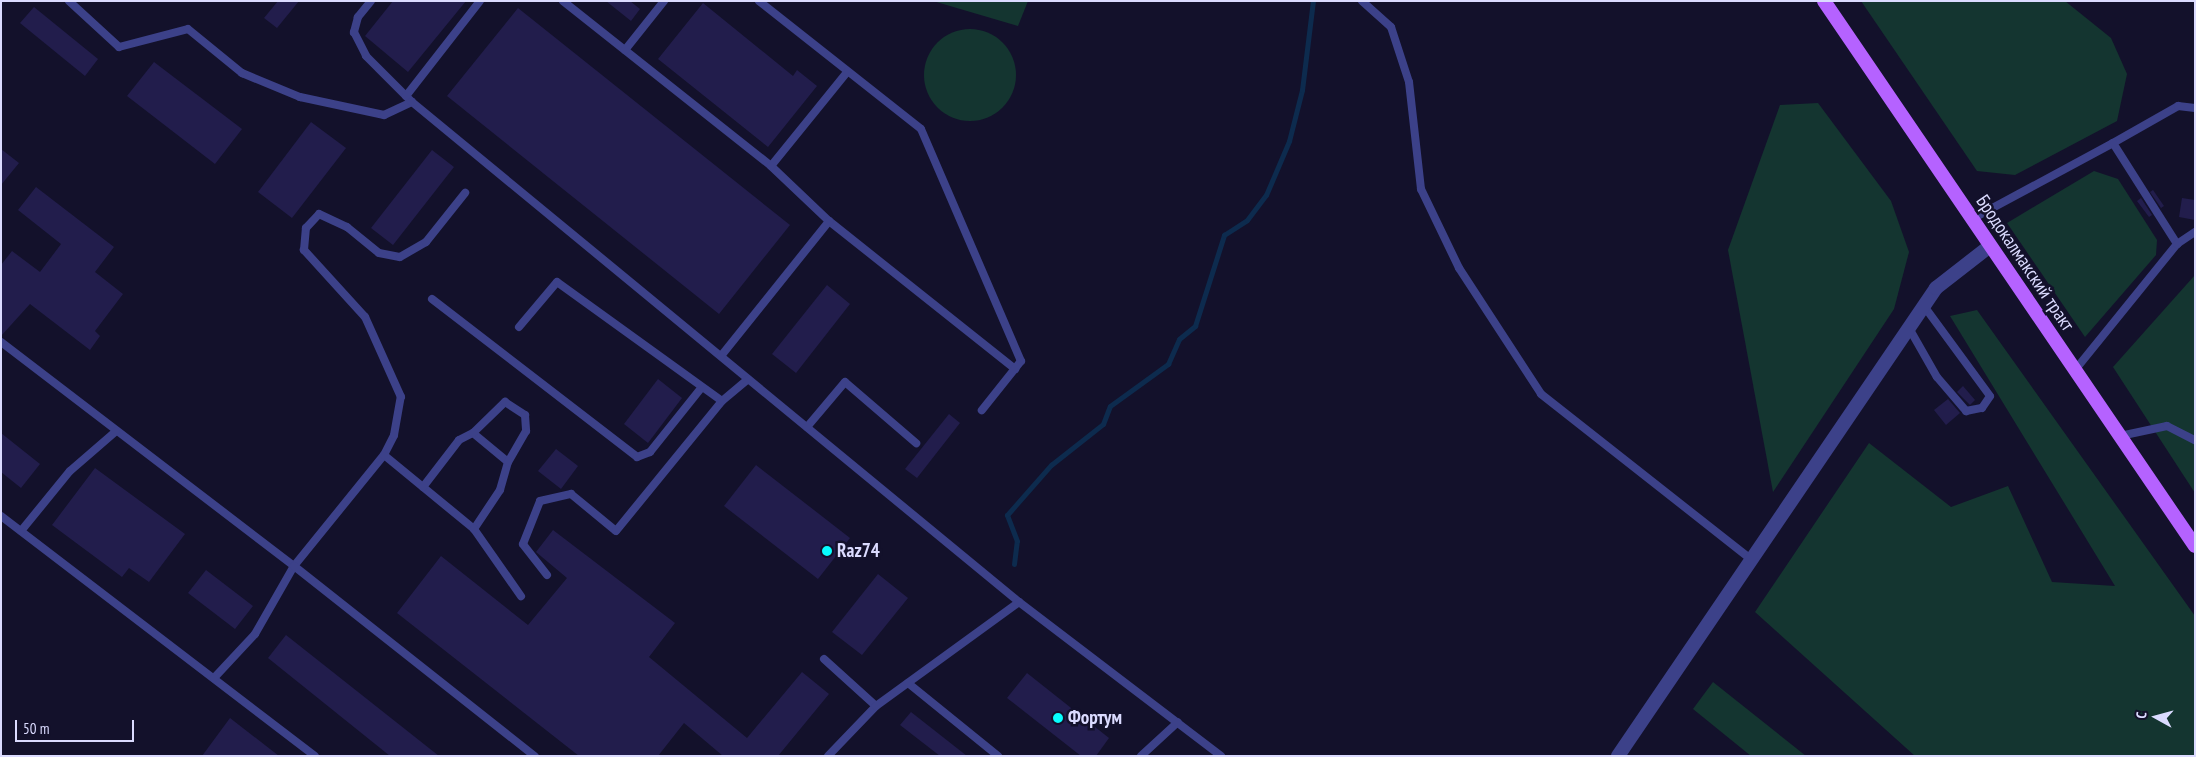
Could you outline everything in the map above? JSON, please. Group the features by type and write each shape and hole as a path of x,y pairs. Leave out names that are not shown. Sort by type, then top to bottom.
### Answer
{"main road":[{"name":"Бродокалмакский тракт","path":"1824,1 2195,546"}],"street":[{"path":"1618,756 1936,288 1990,246"}],"lane":[{"path":"69,1 119,47 188,29 242,73 300,97 384,115 412,102"},
{"path":"371,1 358,17 354,32 366,56 412,102 1019,602 1221,756"},
{"path":"406,96 480,1"},
{"path":"563,1 771,166 830,221 1014,369"},
{"path":"625,50 664,1"},
{"path":"759,1 921,129 1021,362 982,410"},
{"path":"1362,1 1391,27 1409,82 1421,189 1475,292 1541,394 1752,560"},
{"path":"771,166 847,72"},
{"path":"1972,219 2178,106 2195,108"},
{"path":"2113,143 2177,244"},
{"path":"214,678 254,634 294,566 384,455 394,435 401,397 365,317 304,250 306,228 319,214 347,226 379,253 400,257 426,242 465,193"},
{"path":"722,356 830,221"},
{"path":"2075,370 2177,244 2195,232"},
{"path":"519,327 557,282 701,388 722,401"},
{"path":"432,300 637,457 650,452 701,388"},
{"path":"1909,328 1937,377 1966,411 1982,408 1990,396 1924,306"},
{"path":"1,342 115,432 294,566 535,756"},
{"path":"548,575 522,544 540,501 571,494 616,531 722,401 748,379"},
{"path":"807,428 845,382 916,442"},
{"path":"423,487 459,440 473,433 505,402 525,414 526,431 508,462 500,490 474,529"},
{"path":"2120,436 2167,426 2195,440"},
{"path":"21,531 70,471 115,432"},
{"path":"473,433 508,462"},
{"path":"384,455 474,529 521,596"},
{"path":"1,516 315,756"},
{"path":"828,756 876,706 1019,602"},
{"path":"824,659 876,706"},
{"path":"908,683 998,756"},
{"path":"1142,756 1178,722"}],"green space":[{"path":"933,1 1028,1 1018,26"},
{"path":"1861,1 2065,1 2111,38 2127,74 2117,121 2015,175 1977,171"},
{"path":"970,29 988,32 1003,42 1013,57 1016,75 1013,93 1003,108 988,118 970,121 952,118 937,108 927,93 924,75 927,57 937,42 952,32"},
{"path":"1818,103 1891,201 1909,252 1894,309 1773,492 1728,250 1780,105"},
{"path":"2094,171 2118,179 2157,240 2156,255 2085,337 2007,223"},
{"path":"2195,275 2195,493 2113,367"},
{"path":"1977,310 2195,616 2195,756 1915,756 1755,612 1869,443 1951,507 2008,486 2052,582 2115,586 1950,316"},
{"path":"1713,682 1806,756 1751,756 1693,709"}],"building":[{"path":"278,1 299,1 277,28 264,18"},
{"path":"393,1 466,1 408,72 365,36"},
{"path":"606,1 630,1 640,9 631,21"},
{"path":"703,3 793,76 797,70 817,86 768,147 658,59"},
{"path":"34,7 98,59 85,76 20,23"},
{"path":"518,8 790,225 719,314 447,96"},
{"path":"154,62 242,129 215,164 127,96"},
{"path":"311,122 346,148 292,218 258,192"},
{"path":"1,149 19,163 1,185"},
{"path":"432,150 454,167 393,245 371,228"},
{"path":"36,187 114,247 95,272 123,294 95,331 100,336 90,350 30,304 1,336 1,265 12,251 40,272 61,244 18,210"},
{"path":"2153,190 2164,206 2161,208 2150,192"},
{"path":"2141,198 2152,215 2149,217 2137,201"},
{"path":"2182,198 2195,200 2195,220 2179,217"},
{"path":"827,285 850,304 796,373 772,354"},
{"path":"658,379 682,398 648,443 624,424"},
{"path":"1963,386 1975,400 1970,405 1957,392"},
{"path":"1948,399 1960,413 1946,425 1934,410"},
{"path":"949,414 960,423 917,478 905,469"},
{"path":"1,433 40,464 21,488 1,472"},
{"path":"556,449 578,466 561,489 538,471"},
{"path":"756,465 850,538 818,579 724,506"},
{"path":"95,468 185,534 149,582 129,568 122,577 52,525"},
{"path":"553,530 675,623 649,657 747,738 802,672 829,694 778,756 723,756 684,723 658,756 579,756 397,613 441,556 528,625 567,578 536,552"},
{"path":"206,570 253,606 235,629 188,593"},
{"path":"878,574 908,598 862,655 832,632"},
{"path":"286,635 439,756 390,756 268,658"},
{"name":"Фортум","path":"1027,673 1109,738 1096,756 1081,756 1007,698"},
{"path":"911,712 967,756 940,756 900,725"},
{"path":"230,718 279,756 202,756"}],"waterway":[{"path":"1014,564 1017,541 1007,515 1051,465 1103,424 1110,406 1168,364 1179,339 1195,326 1224,235 1247,220 1266,195 1289,141 1302,90 1313,1"}],"place":[{"name":"Raz74","path":"827,551"},
{"name":"Фортум","path":"1058,718"}]}
